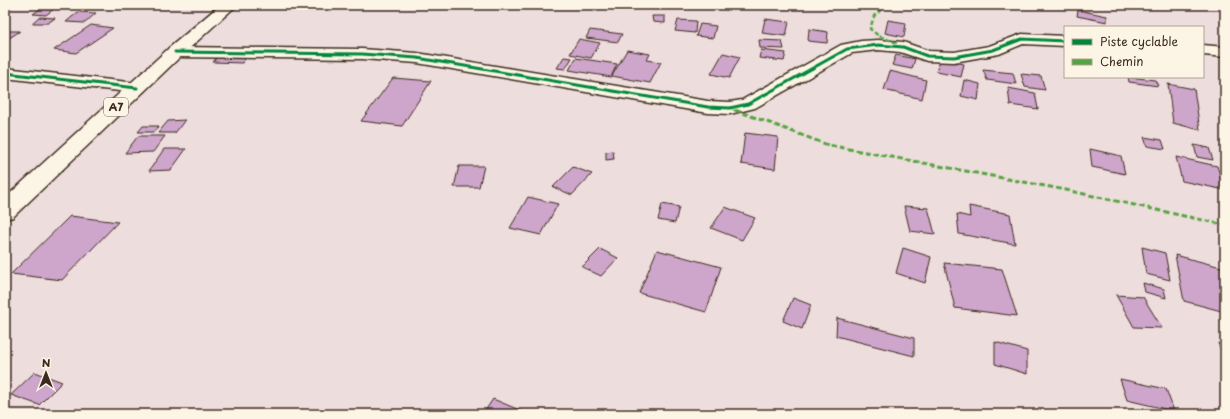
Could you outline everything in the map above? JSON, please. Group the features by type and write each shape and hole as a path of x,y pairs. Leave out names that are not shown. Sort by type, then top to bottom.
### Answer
{"street":[{"name":"A7","path":"5,211 175,52 229,5"},
{"path":"175,52 362,54 417,58 708,107 730,108 748,104 827,60 847,50 861,46 903,46 927,56 954,57 993,50 1022,39 1064,41"},
{"path":"1204,50 1225,52"},
{"path":"5,73 137,88"}],"building":[{"path":"46,5 59,5 46,15 33,14"},
{"path":"616,5 629,5 627,10 614,8"},
{"path":"1078,10 1107,16 1107,22 1077,16"},
{"path":"78,12 96,13 85,23 66,22"},
{"path":"652,16 665,16 665,23 653,22"},
{"path":"39,17 55,18 48,23 32,23"},
{"path":"765,19 789,22 786,36 762,33"},
{"path":"678,20 696,21 695,33 675,31"},
{"path":"888,20 906,23 904,37 885,33"},
{"path":"700,24 716,26 713,38 696,36"},
{"path":"91,25 113,28 76,53 54,50"},
{"path":"809,29 828,32 827,43 808,41"},
{"path":"590,30 622,34 618,42 586,38"},
{"path":"5,31 20,31 5,41"},
{"path":"579,39 600,43 591,58 570,54"},
{"path":"759,40 782,41 784,49 760,48"},
{"path":"627,50 650,54 647,60 661,62 650,83 612,76"},
{"path":"761,50 786,53 784,61 759,58"},
{"path":"723,53 740,57 729,78 711,74"},
{"path":"220,54 248,55 242,63 213,62"},
{"path":"896,55 915,59 912,69 892,65"},
{"path":"564,57 572,58 565,69 557,68"},
{"path":"576,58 617,64 611,77 569,70"},
{"path":"940,59 964,64 961,77 937,72"},
{"path":"983,70 1013,73 1016,84 987,80"},
{"path":"890,71 926,80 922,99 884,90"},
{"path":"1021,74 1041,76 1045,90 1025,87"},
{"path":"393,78 431,81 402,126 361,121"},
{"path":"1128,78 1155,80 1158,86 1129,82"},
{"path":"964,80 980,84 978,100 961,96"},
{"path":"1168,84 1194,89 1200,130 1173,123"},
{"path":"1008,88 1035,93 1038,109 1010,105"},
{"path":"185,120 175,133 158,133 168,121"},
{"path":"143,126 159,126 154,132 138,132"},
{"path":"745,133 778,137 775,169 741,164"},
{"path":"138,136 165,136 153,152 125,153"},
{"path":"1144,137 1162,140 1165,149 1147,146"},
{"path":"1194,145 1209,148 1213,160 1197,157"},
{"path":"164,149 186,149 171,170 149,171"},
{"path":"1090,149 1121,156 1125,174 1092,167"},
{"path":"613,151 614,159 606,160 606,152"},
{"path":"1176,157 1217,166 1225,190 1182,181"},
{"path":"459,166 484,166 479,187 454,187"},
{"path":"573,167 592,174 572,195 553,187"},
{"path":"528,197 558,204 541,235 510,228"},
{"path":"662,204 679,207 675,223 658,220"},
{"path":"904,206 928,208 935,234 910,231"},
{"path":"969,206 1010,214 1015,244 959,234 957,214 970,217"},
{"path":"725,207 755,218 742,240 711,228"},
{"path":"70,216 118,222 62,280 11,274"},
{"path":"1142,247 1165,253 1170,280 1146,274"},
{"path":"903,248 931,257 925,283 896,273"},
{"path":"600,249 618,258 601,276 582,267"},
{"path":"657,250 721,267 706,312 639,293"},
{"path":"1175,255 1225,268 1225,312 1184,301"},
{"path":"944,263 1002,269 1017,316 955,308"},
{"path":"1143,283 1164,289 1166,298 1145,292"},
{"path":"1116,295 1143,297 1162,328 1134,327"},
{"path":"793,298 811,305 802,329 783,321"},
{"path":"837,318 914,338 914,356 836,336"},
{"path":"995,342 1027,351 1027,374 995,364"},
{"path":"1218,343 1225,345 1225,361"},
{"path":"35,372 62,382 39,405 11,395"},
{"path":"1120,379 1166,389 1174,411 1127,400"},
{"path":"493,399 529,414 483,414"}],"marked path":[{"path":"886,5 874,16 870,29 879,36 897,43"},
{"path":"732,109 828,145 1066,190 1225,225"}],"cycle path":[{"path":"175,52 362,54 417,58 708,107 730,108 748,104 847,49 861,46 878,45 903,47 927,56 954,57 993,50 1022,39 1064,41"},
{"path":"5,73 137,88"}]}
